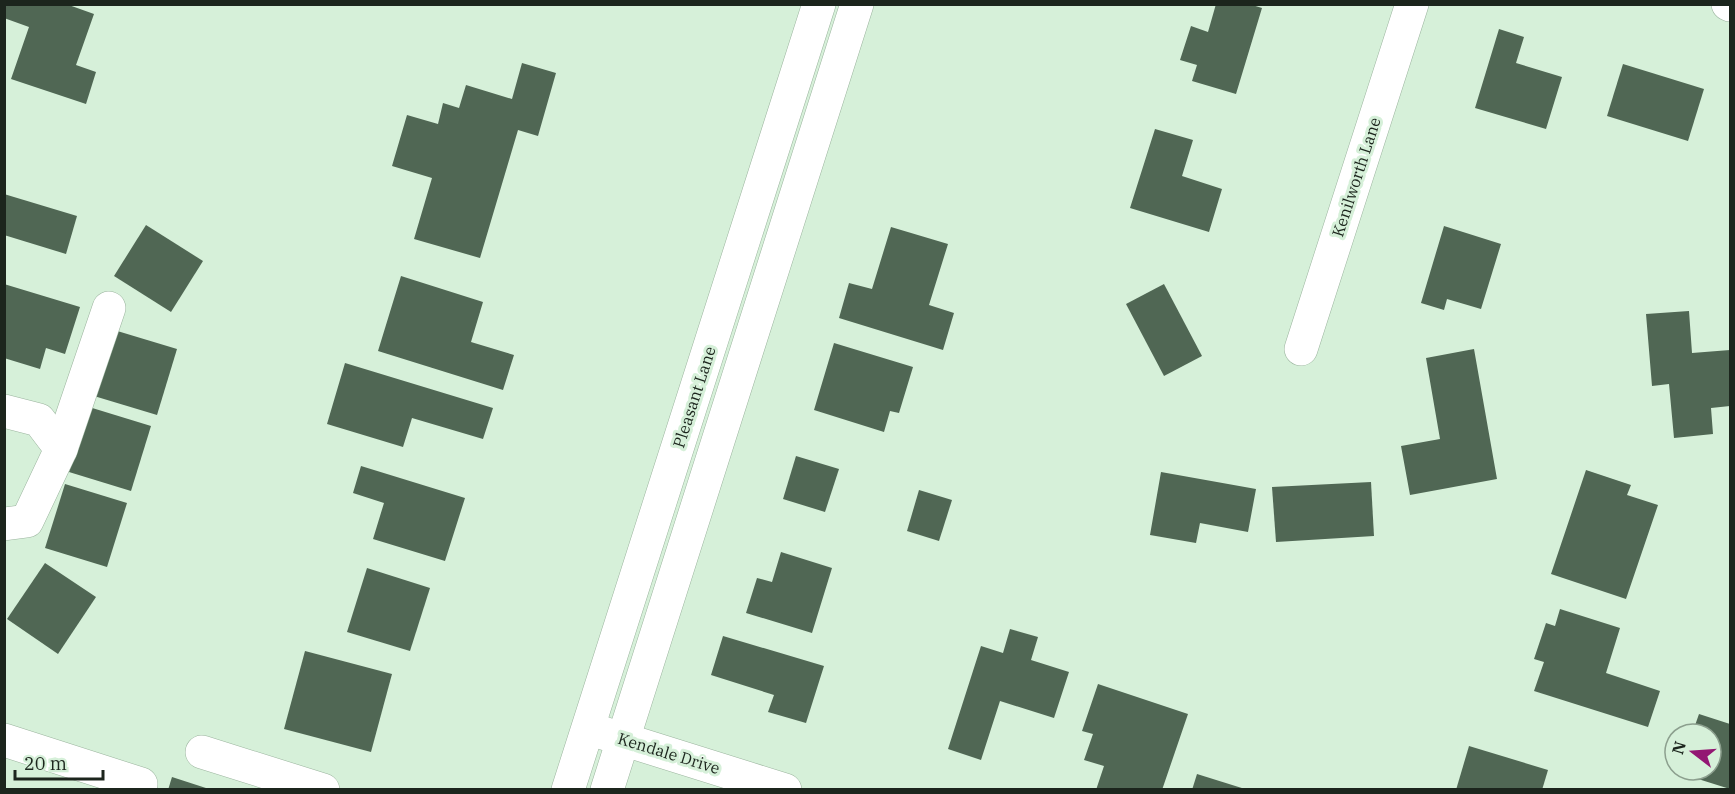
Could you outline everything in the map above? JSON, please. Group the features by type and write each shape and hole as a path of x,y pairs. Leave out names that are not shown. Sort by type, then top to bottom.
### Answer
{"street":[{"path":"607,789 857,4"},
{"name":"Kenilworth Lane","path":"1300,350 1413,4"},
{"path":"816,16 846,38"},
{"name":"Pleasant Lane","path":"568,789 816,16"},
{"path":"4,525 27,521 61,449 110,309"},
{"path":"4,411 39,420 61,449"},
{"name":"Kendale Drive","path":"588,729 785,789"},
{"path":"4,740 141,784 139,789"},
{"path":"202,752 323,789"}],"building":[{"path":"4,4 66,4 94,14 76,65 96,72 86,104 11,79 29,27 4,18"},
{"path":"1216,4 1249,4 1262,8 1236,94 1192,81 1197,65 1180,60 1191,26 1208,32"},
{"path":"1499,29 1524,37 1516,63 1562,77 1546,129 1475,108"},
{"path":"522,63 556,73 538,136 518,130 480,258 414,239 432,178 392,166 407,115 438,124 443,103 459,108 466,85 512,99"},
{"path":"1623,64 1704,89 1688,141 1607,116"},
{"path":"1155,129 1193,140 1182,176 1222,189 1209,232 1130,208"},
{"path":"4,194 77,216 66,254 4,235"},
{"path":"146,225 203,261 171,312 114,276"},
{"path":"1444,226 1501,244 1481,309 1447,299 1444,310 1421,303"},
{"path":"891,227 948,244 929,305 954,313 943,350 839,318 849,283 872,289"},
{"path":"401,276 483,302 471,342 514,355 503,390 378,351"},
{"path":"4,284 80,307 65,354 46,348 40,369 4,358"},
{"path":"1164,284 1202,356 1164,376 1126,304"},
{"path":"1689,311 1692,353 1730,350 1730,406 1711,408 1713,434 1674,438 1669,384 1652,386 1646,314"},
{"path":"114,330 177,349 157,415 94,396"},
{"path":"834,343 913,367 899,413 890,411 884,432 814,410"},
{"path":"1474,349 1497,479 1410,495 1401,446 1440,439 1426,358"},
{"path":"345,363 493,408 483,439 412,418 403,447 327,424"},
{"path":"89,407 151,426 131,491 69,472"},
{"path":"796,456 839,469 825,512 783,499"},
{"path":"361,466 465,498 445,561 373,539 384,503 353,493"},
{"path":"1586,470 1631,485 1627,495 1658,505 1626,599 1551,574"},
{"path":"1161,472 1256,489 1248,532 1200,523 1196,543 1150,535"},
{"path":"1371,482 1374,536 1276,542 1272,487"},
{"path":"65,484 127,503 107,567 45,548"},
{"path":"919,490 952,500 939,541 907,531"},
{"path":"781,552 832,568 812,633 746,613 757,578 772,582"},
{"path":"45,563 96,597 58,654 7,619"},
{"path":"367,568 430,588 410,651 347,632"},
{"path":"1560,609 1620,628 1606,673 1660,691 1648,727 1534,691 1544,662 1534,659 1546,623 1555,626"},
{"path":"1010,629 1038,637 1031,660 1069,672 1054,718 1000,701 981,760 948,749 981,646 1003,653"},
{"path":"723,636 824,666 806,723 768,712 774,695 711,675"},
{"path":"305,651 392,674 371,752 284,729"},
{"path":"1098,684 1188,714 1162,790 1096,790 1104,766 1084,760 1093,734 1082,731"},
{"path":"1699,714 1730,724 1730,789 1708,782 1723,782 1723,722 1696,722"},
{"path":"1469,746 1548,770 1542,790 1456,790"},
{"path":"1197,774 1245,789 1245,790 1192,790"},
{"path":"172,777 209,789 209,790 168,790"}]}
